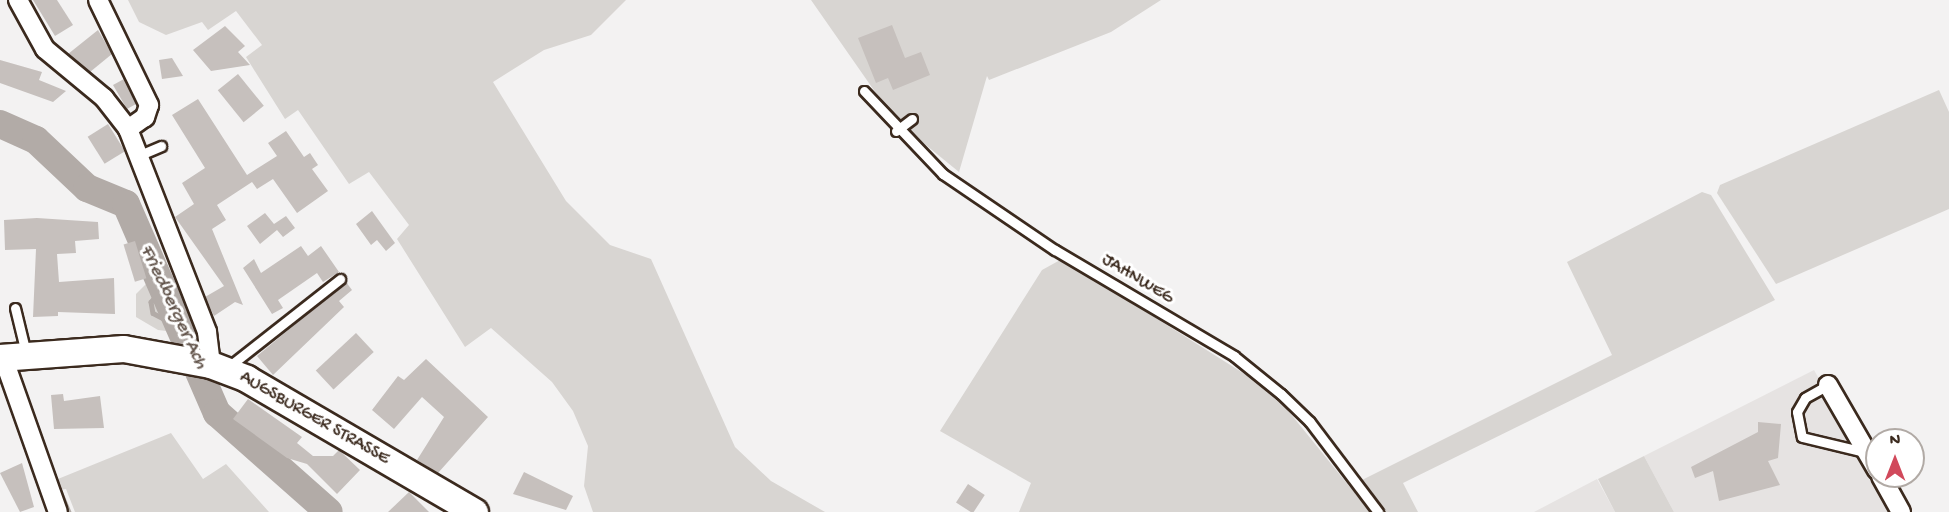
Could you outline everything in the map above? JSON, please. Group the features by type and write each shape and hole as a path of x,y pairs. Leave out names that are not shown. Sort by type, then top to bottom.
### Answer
{"main road":[{"name":"AUGSBURGER STRASSE","path":"10,356 124,349 205,363 475,512"}],"street":[{"path":"18,0 45,49 104,98 128,129 207,332 205,363"},
{"path":"98,0 149,105 145,117 128,129"},
{"path":"10,356 58,512"},
{"path":"1828,385 1865,448"},
{"path":"1888,488 1901,512"}],"lane":[{"name":"JAHNWEG","path":"864,91 896,131 942,174 1055,250 1234,356 1310,422 1378,512"},
{"path":"896,131 912,119"},
{"path":"140,155 161,146"},
{"path":"205,363 340,279"},
{"path":"6,318 16,311 10,356"},
{"path":"1828,385 1805,398 1797,412 1802,437 1865,452"}],"shaded area":[{"path":"128,0 626,0 591,35 544,50 493,82 566,201 610,245 651,259 735,447 771,481 825,512 593,512 584,486 588,446 573,411 552,382 491,328 465,347 397,239 409,225 369,172 349,184 298,110 285,119 246,57 262,45 236,11 208,30 202,22 166,35 139,22"},
{"path":"811,0 1161,0 1111,32 989,80 987,76 959,172 894,119"},
{"path":"1939,90 1949,112 1949,209 1776,284 1717,193 1720,185"},
{"path":"1702,192 1711,195 1775,300 1403,483 1418,512 1385,512 1362,480 1612,355 1567,262"},
{"path":"1062,259 1273,392 1370,512 1019,512 1031,483 940,431 1042,270"},
{"path":"157,273 184,333 158,330 136,317 136,294"},
{"path":"1814,370 1865,461 1865,488 1880,488 1894,512 1674,512 1644,456"},
{"path":"171,433 203,479 226,464 269,512 75,512 66,489 57,490 53,481"},
{"path":"1644,456 1674,512 1615,512 1598,479"},
{"path":"1597,479 1615,512 1534,512"}],"building":[{"path":"33,0 57,0 73,25 55,36"},
{"path":"892,25 905,58 921,52 930,75 893,90 888,78 876,83 858,38"},
{"path":"225,26 245,46 238,52 250,65 211,71 193,50"},
{"path":"98,30 112,54 90,72 68,54"},
{"path":"172,58 183,76 162,79 159,60"},
{"path":"0,60 42,72 39,80 66,91 53,102 0,83"},
{"path":"238,74 264,106 244,122 218,90"},
{"path":"124,79 136,104 127,109 113,85"},
{"path":"198,99 247,175 277,156 268,143 286,131 304,157 310,153 318,165 312,169 328,191 297,213 273,179 257,189 252,182 217,205 226,220 212,229 243,305 235,302 214,316 205,297 224,286 175,217 194,204 182,183 205,168 172,115"},
{"path":"108,124 125,151 105,164 88,137"},
{"path":"372,211 395,243 386,251 377,240 371,245 356,224"},
{"path":"265,213 274,224 286,216 295,228 283,237 277,230 260,244 247,226"},
{"path":"37,218 98,222 99,239 75,241 76,253 57,254 59,282 114,278 115,314 58,312 58,316 33,317 36,249 5,250 4,220"},
{"path":"135,241 146,278 135,282 124,245"},
{"path":"301,246 308,256 321,246 339,272 323,282 317,273 278,300 283,308 272,314 243,268 254,259 261,273"},
{"path":"346,282 352,290 339,301 344,307 273,375 257,356"},
{"path":"356,333 374,352 334,390 316,371"},
{"path":"426,359 488,417 438,473 417,460 444,417 422,397 394,429 372,410 398,376 404,380"},
{"path":"63,394 64,401 100,396 104,428 54,429 51,395"},
{"path":"248,399 302,437 297,443 313,456 333,456 339,450 360,470 337,494 307,464 287,458 233,419"},
{"path":"1758,422 1781,424 1778,458 1768,461 1780,485 1719,501 1713,471 1695,478 1691,467 1758,432"},
{"path":"22,463 34,507 20,512 0,473"},
{"path":"524,472 573,496 566,510 513,494"},
{"path":"968,484 985,495 974,512 956,502"},
{"path":"409,492 429,512 388,512"}],"waterway":[{"name":"Friedberger Ach","path":"0,124 36,140 87,188 126,204 217,413 329,512"},
{"path":"165,286 151,302 153,313 183,329"},
{"path":"60,491 69,512"}]}
